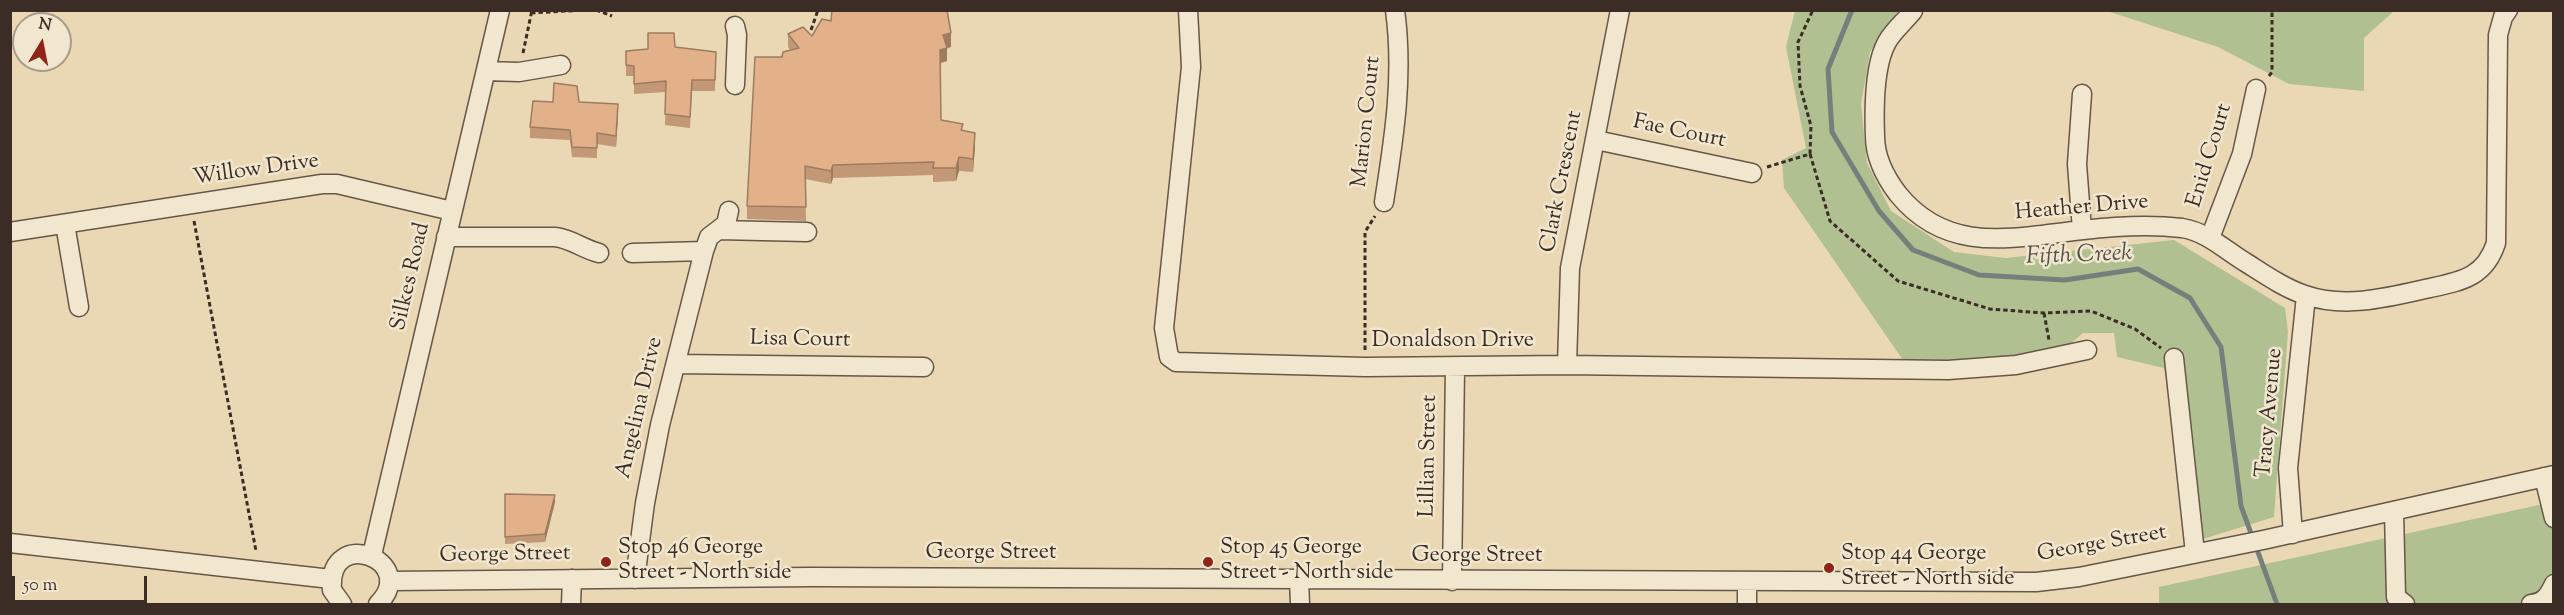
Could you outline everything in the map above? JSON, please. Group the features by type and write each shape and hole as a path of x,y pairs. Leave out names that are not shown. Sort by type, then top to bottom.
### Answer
{"street":[{"name":"Silkes Road","path":"372,555 500,10"},
{"name":"Donaldson Drive","path":"1188,10 1191,67 1164,328 1169,357 1176,362 1197,365 1455,368 1567,365 1948,370 2016,365 2087,350"},
{"name":"Marion Court","path":"1384,202 1401,63 1395,10"},
{"name":"Clark Crescent","path":"1567,365 1570,268 1620,10"},
{"name":"Heather Drive","path":"1913,11 1887,42 1877,85 1875,144 1880,164 1891,184 1905,202 1925,219 1949,231 1973,238 2024,238 2145,225 2185,228 2210,238 2279,283 2306,296 2370,301 2456,282 2482,270 2487,263 2496,243 2498,35 2503,17 2508,10"},
{"path":"735,26 737,35 735,85"},
{"path":"486,71 519,72 561,65"},
{"name":"Enid Court","path":"2210,238 2240,161 2256,89"},
{"path":"2082,94 2077,164 2082,230"},
{"name":"Fae Court","path":"1596,140 1750,173"},
{"name":"Willow Drive","path":"10,232 337,184 452,211"},
{"name":"Angelina Drive","path":"635,579 649,476 706,242 726,224 729,211"},
{"path":"65,224 79,307"},
{"path":"718,230 807,231"},
{"path":"446,237 555,237 571,239 588,250 599,253"},
{"path":"632,253 704,251"},
{"name":"Tracy Avenue","path":"2293,534 2288,468 2306,296"},
{"path":"2174,358 2189,412 2195,553"},
{"name":"Lisa Court","path":"676,364 924,367"},
{"name":"Lillian Street","path":"1452,581 1455,368"},
{"path":"2549,476 2553,518"},
{"name":"George Street","path":"389,581 635,579 2036,582 2079,577 2293,534 2549,476"},
{"path":"2394,511 2396,597 2405,604"},
{"path":"10,543 331,579"},
{"path":"342,604 332,590 331,579 334,568 341,560 359,553 372,555 382,563 389,581 388,590 378,604"},
{"path":"572,579 572,604"},
{"path":"1299,580 1300,604"},
{"path":"1747,582 1747,604"},
{"path":"2531,604 2539,604 2550,594 2553,584"}],"path":[{"path":"519,72 532,12 586,10"},
{"path":"596,10 612,16"},
{"path":"811,30 818,10"},
{"path":"1812,10 1798,42 1800,86 1811,126 1810,154 1830,221 1898,281 1990,309 2044,313 2091,311 2135,329 2174,358"},
{"path":"2256,89 2272,72 2272,10"},
{"path":"1750,173 1810,154"},
{"path":"1365,367 1365,232 1384,202"},
{"path":"191,204 256,551"},
{"path":"2044,313 2053,357"}],"green space":[{"path":"2394,10 2364,38 2364,91 2289,84 2218,47 2107,11"},
{"path":"1795,11 1898,11 1870,52 1861,104 1867,163 1891,211 1954,252 2006,258 2174,240 2285,308 2288,331 2274,517 2190,543 2164,368 2117,357 2114,333 2083,333 2068,346 2000,358 1905,363 1784,188 1782,160 1806,148 1786,47"},
{"path":"2553,502 2553,604 2159,604 2159,587"}],"building":[{"path":"832,10 947,10 951,33 943,35 947,48 940,50 941,120 963,124 961,130 975,133 973,159 959,157 956,168 933,168 934,162 833,165 831,171 805,166 806,207 747,206 755,57 782,57 783,52 799,48 788,34 803,27 812,36 822,19 831,21"},
{"path":"648,33 674,33 675,47 716,52 715,80 692,80 690,117 665,114 666,81 634,84 634,66 626,65 626,51 648,49"},
{"path":"554,83 577,86 579,102 618,104 616,136 597,133 597,148 572,147 570,130 530,127 533,101 553,102"},
{"path":"505,494 555,495 545,534 505,537"}],"waterway":[{"name":"Fifth Creek","path":"1852,10 1828,69 1832,132 1879,211 1913,250 1979,275 2065,280 2138,269 2190,298 2221,347 2241,506 2277,604"}],"place":[{"name":"Stop 46 George Street - North side","path":"606,562"},
{"name":"Stop 45 George Street - North side","path":"1208,562"},
{"name":"Stop 44 George Street - North side","path":"1829,568"}]}
